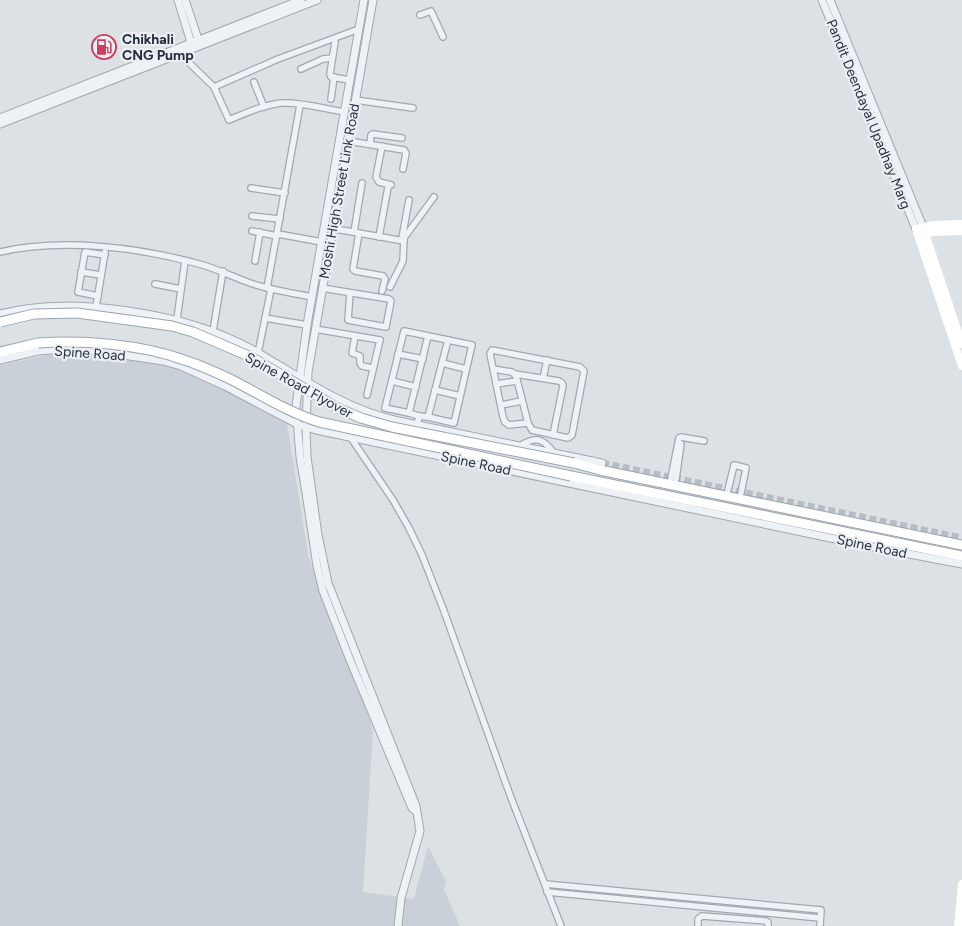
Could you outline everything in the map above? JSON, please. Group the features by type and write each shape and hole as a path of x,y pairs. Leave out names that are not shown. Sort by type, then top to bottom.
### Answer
{"main road":[{"path":"921,231 962,224"},
{"path":"921,231 962,231"},
{"name":"Pandit Deendayal Upadhay Marg","path":"921,231 962,344"},
{"name":"Pandit Deendayal Upadhay Marg","path":"921,231 962,366"},
{"name":"Spine Road Flyover","path":"0,322 34,314 77,313 172,326 207,337 251,357 338,408 361,418 392,427 601,467"},
{"name":"Spine Road Flyover","path":"0,352 38,343 62,342 126,347 165,354 195,364 237,383 288,410 319,422 571,476 597,484"},
{"name":"Spine Road","path":"601,467 962,545"},
{"name":"Spine Road","path":"597,484 962,556"},
{"path":"958,926 962,884"}],"street":[{"path":"178,0 196,45"},
{"path":"185,0 196,45"},
{"path":"0,124 180,54 196,45 301,0"},
{"path":"0,118 317,0"},
{"name":"Moshi High Street Link Road","path":"364,0 307,325 296,406 306,493 321,584 364,685"},
{"name":"Moshi High Street Link Road","path":"364,685 328,583 313,500 307,457 306,427 307,382 315,329 373,0"},
{"name":"Pandit Deendayal Upadhay Marg","path":"822,0 921,231"},
{"name":"Pandit Deendayal Upadhay Marg","path":"830,0 921,231"},
{"path":"420,15 431,11 442,37"},
{"path":"214,87 278,59 359,29"},
{"path":"335,42 330,74 334,77 350,80"},
{"path":"180,54 214,87 229,120 264,107 282,103 345,112"},
{"path":"301,69 323,59 332,58"},
{"path":"331,99 334,77"},
{"path":"254,82 264,107"},
{"path":"346,103 355,102 413,108"},
{"path":"258,353 300,105"},
{"path":"370,144 371,135 373,134 402,138"},
{"path":"348,141 406,151 403,169"},
{"path":"379,237 390,186 379,182 376,177 382,146"},
{"path":"362,183 353,269 355,271 384,276 382,291"},
{"path":"251,188 285,193"},
{"path":"403,240 434,197"},
{"path":"390,287 405,254 403,240 408,200"},
{"path":"252,216 280,219"},
{"path":"324,227 403,240"},
{"path":"252,231 322,242"},
{"path":"255,261 260,232"},
{"path":"0,252 17,248 58,246 122,249 185,260 223,271 269,288 312,297"},
{"path":"96,306 106,248"},
{"path":"98,296 78,292 81,272 85,252 105,255"},
{"path":"177,319 185,260"},
{"path":"213,331 223,271"},
{"path":"81,272 101,275"},
{"path":"155,284 181,289"},
{"path":"322,288 350,292 389,299 386,327 348,320 350,292"},
{"name":"Spine Road","path":"0,314 34,307 61,305 96,306 177,319 213,331 258,353 354,408 417,425 554,453 601,467"},
{"path":"265,318 307,325"},
{"path":"315,329 380,340 366,394"},
{"path":"404,331 448,340 472,345 454,423 385,408 404,331"},
{"path":"355,336 352,353 360,356 362,366 373,368"},
{"path":"409,413 428,336"},
{"path":"428,417 448,340"},
{"name":"Spine Road","path":"0,360 38,351 62,349 90,350 156,360 181,366 306,427 351,438 597,484 962,564"},
{"path":"514,374 528,423 532,430 568,438 571,437 584,371 580,367 492,350 490,354 503,417 507,424 510,425 528,423"},
{"path":"398,354 423,359"},
{"path":"543,378 547,360"},
{"path":"442,363 466,369"},
{"path":"493,368 514,374 559,381 563,386 553,435"},
{"path":"392,381 416,387"},
{"path":"496,384 517,381"},
{"path":"435,390 460,396"},
{"path":"500,405 522,401"},
{"path":"417,425 420,416"},
{"path":"539,440 540,432"},
{"path":"682,443 673,478 679,438 681,436 704,441"},
{"path":"351,438 393,500 422,555 444,611 506,786 561,926"},
{"path":"520,446 529,441 539,440 547,443 554,453"},
{"path":"728,490 734,465 746,468 742,492"},
{"path":"364,685 420,824 420,831 401,898 398,926"},
{"path":"544,884 731,905 820,918"},
{"path":"548,892 821,910 820,926"},
{"path":"729,919 731,905"},
{"path":"698,926 698,919 702,916 766,921 768,926"},
{"path":"722,918 722,926"}],"shaded area":[{"path":"66,351 163,360 286,417 308,554 334,633 353,673 373,729 363,892 414,899 428,846 446,881 444,890 460,926 0,926 0,365"}],"tunnel":[{"path":"602,463 962,538"}],"place":[{"name":"Chikhali CNG Pump","path":"104,47"}]}
